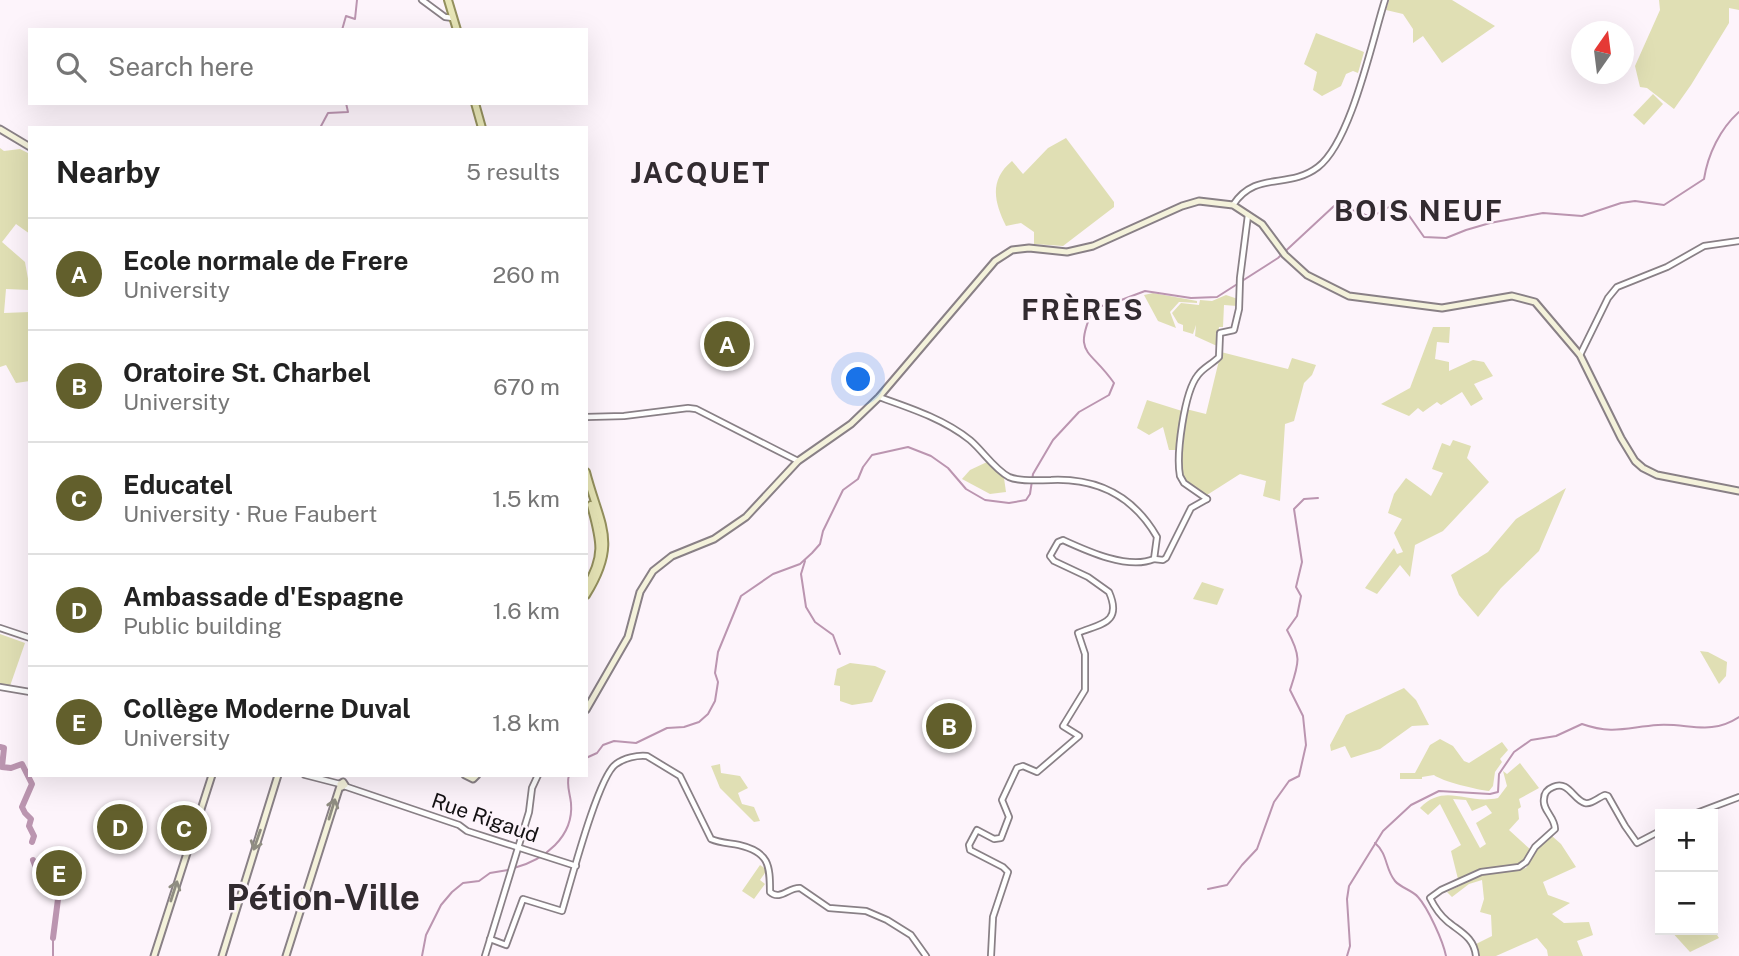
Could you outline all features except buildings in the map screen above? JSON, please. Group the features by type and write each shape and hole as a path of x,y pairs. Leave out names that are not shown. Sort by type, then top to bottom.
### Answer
{"main road":[{"path":"446,0 454,28"},
{"path":"477,105 483,126"},
{"path":"0,129 28,146"},
{"path":"588,707 625,644 635,619 640,592 653,571 672,556 714,539 746,517 798,461 836,436 879,397 991,264 1012,250 1029,248 1067,252 1093,246 1190,204 1208,201 1233,205 1262,224 1283,253 1307,275 1353,297 1388,299 1442,308 1465,306 1503,297 1530,299 1554,322 1580,355 1621,439 1643,468 1657,475 1739,491"},
{"path":"588,479 606,540 603,564 588,591"},
{"path":"588,494 601,553 588,582"},
{"path":"154,956 211,777"},
{"path":"222,956 277,777"},
{"path":"336,777 342,784"},
{"path":"286,956 325,833 342,784 347,777"}],"street":[{"path":"422,0 438,13 452,18"},
{"path":"1233,205 1247,188 1305,175 1325,161 1338,141 1357,92 1385,0"},
{"path":"991,956 993,916 1008,872 970,850 968,845 977,830 994,839 1000,838 1009,817 1002,803 1003,797 1017,768 1023,766 1037,772 1079,736 1063,726 1085,690 1084,654 1078,633 1102,626 1110,620 1111,596 1101,586 1054,561 1050,556 1058,542 1063,540 1104,557 1142,563 1154,559 1163,560 1191,508 1207,499 1184,483 1180,476 1185,411 1189,390 1198,375 1219,357 1220,333 1234,330 1239,309 1239,286 1248,214"},
{"path":"1580,355 1612,291 1667,267 1704,246 1739,241"},
{"path":"879,397 918,411 950,427 971,442 1010,478 1077,482 1121,495 1135,506 1157,537 1154,559"},
{"path":"588,417 696,409 798,461"},
{"path":"0,628 28,637"},
{"path":"0,687 28,692"},
{"path":"490,939 506,945 523,899 562,911 609,771 615,764 629,758 647,756 680,776 710,839 746,848 766,859 770,871 770,892 773,895 777,896 796,887 829,908 866,911 911,935 926,956"},
{"name":"Rue Rigaud","path":"313,777 342,784 459,825 467,831 576,866"},
{"path":"485,956 537,777"},
{"path":"1476,956 1473,943 1459,928 1447,921 1430,898 1441,890 1481,872 1508,870 1526,862 1535,847 1555,829 1553,819 1544,805 1544,798 1551,788 1556,785 1567,787 1585,803 1608,796 1637,843 1655,834"},
{"path":"1707,809 1739,797"}],"green space":[{"path":"1389,0 1452,0 1495,26 1442,63 1423,36 1413,43 1413,29 1403,14 1386,10"},
{"path":"1659,0 1739,0 1739,10 1729,8 1729,23 1674,109 1647,88 1640,87 1635,66 1660,10"},
{"path":"1316,33 1364,52 1358,73 1353,71 1346,74 1341,86 1322,96 1313,90 1317,72 1304,64"},
{"path":"1653,94 1663,104 1644,125 1633,115"},
{"path":"1066,138 1114,202 1114,207 1063,246 1034,244 1034,232 1021,223 1006,226 997,200 997,184 1012,161 1023,174 1048,148"},
{"path":"0,148 4,151 20,149 28,153 28,233 16,224 2,242 25,262 28,290 6,289 4,313 28,312 28,381 16,383 6,365 0,367"},
{"path":"1153,293 1197,303 1179,302 1170,312 1176,328 1158,321 1144,295"},
{"path":"1226,295 1238,299 1237,306 1224,305 1223,327 1219,327 1217,346 1195,336 1196,325 1193,334 1183,331 1183,325 1178,323 1172,313 1181,303 1199,305 1200,300 1212,301"},
{"path":"1433,327 1450,327 1449,343 1437,342 1435,359 1449,362 1449,371 1473,360 1484,362 1493,376 1474,384 1483,399 1471,406 1462,392 1441,405 1437,402 1423,412 1418,408 1409,416 1381,404 1410,388"},
{"path":"1221,352 1288,369 1292,358 1316,365 1312,375 1304,383 1294,421 1285,424 1280,501 1263,496 1266,481 1240,474 1207,495 1183,480 1181,471 1186,409 1206,414"},
{"path":"1147,400 1182,411 1179,450 1169,450 1163,427 1149,435 1137,428"},
{"path":"1453,440 1471,446 1467,458 1489,482 1443,531 1415,545 1410,577 1400,565 1377,594 1365,588 1394,548 1397,554 1403,552 1394,533 1402,519 1388,513 1394,494 1406,478 1431,496 1443,473 1432,469 1442,443 1450,446"},
{"path":"987,462 1004,478 1006,492 990,494 962,479 970,470"},
{"path":"1566,488 1539,551 1501,588 1478,617 1459,595 1451,575 1488,552 1516,519"},
{"path":"1202,582 1224,589 1217,605 1193,599"},
{"path":"0,634 25,643 10,686 0,686"},
{"path":"1700,651 1727,662 1726,676 1719,684"},
{"path":"850,663 875,666 886,671 872,702 852,705 840,701 840,686 834,685 837,669"},
{"path":"1404,688 1416,700 1429,725 1412,726 1380,749 1351,758 1345,746 1331,751 1330,745 1346,715"},
{"path":"1440,739 1453,746 1464,761 1469,763 1502,742 1508,750 1500,759 1502,762 1495,772 1493,786 1489,791 1434,775 1422,779 1400,779 1400,773 1415,773 1430,745"},
{"path":"1520,763 1539,788 1519,799 1519,819 1509,830 1531,850 1515,865 1488,867 1458,879 1451,851 1461,845 1440,804 1428,815 1420,808 1438,796 1498,798 1507,786 1503,771 1507,774","holes":["1453,799 1466,800 1472,811 1486,805 1492,813 1476,823 1486,844 1480,848"]},
{"path":"720,764 721,773 740,776 748,788 738,793 742,804 754,807 760,821 754,822 720,788 711,766"},
{"path":"1552,836 1561,844 1576,867 1543,882 1548,895 1570,903 1552,914 1564,923 1589,922 1593,935 1577,941 1583,956 1548,956 1547,950 1537,938 1496,956 1478,956 1476,944 1492,936 1491,915 1480,912 1484,899 1482,880 1469,884 1452,897 1447,892 1482,875 1526,868 1538,848"},
{"path":"760,865 767,870 760,880 765,884 754,899 742,891"},
{"path":"1675,935 1717,935 1719,938 1690,952"}],"waterway":[{"path":"343,28 346,16 355,19 357,0"},
{"path":"321,126 328,113 348,112 346,105"},
{"path":"588,757 597,753 603,745 614,741 636,743 667,728 684,727 699,722 708,714 715,701 718,652 741,596 773,574 800,564 812,553 820,544 823,531 843,490 858,479 872,455 908,447 931,456 948,468 966,489 985,500 1009,503 1026,500 1030,494 1033,474 1053,440 1079,412 1109,395 1114,383 1086,350 1084,343 1084,334 1094,307 1108,305 1145,291 1191,298 1217,297 1278,258 1334,206 1371,217 1396,203 1403,207 1424,237 1446,238 1490,223 1543,213 1582,216 1635,201 1664,205 1704,179 1716,142 1739,112"},
{"path":"1208,889 1227,885 1257,849 1274,802 1289,781 1299,776 1306,745 1303,716 1290,690 1298,660 1287,630 1297,616 1301,596 1296,587 1302,562 1294,509 1304,499 1318,498"},
{"path":"805,561 801,574 806,607 815,622 833,635 840,654"},
{"path":"1347,956 1350,946 1347,899 1349,886 1383,831 1411,805 1439,791 1490,794 1498,792 1499,774 1514,752 1531,740 1556,736 1582,724 1612,730 1658,725 1709,727 1728,723 1739,717"},
{"path":"0,747 4,748 2,767 11,768 22,764 28,776"},
{"path":"28,777 32,784 22,807 31,819 29,826 34,836 32,842"},
{"path":"514,868 546,853 562,836 571,815 569,777"},
{"path":"1375,843 1395,881 1422,902 1446,956"},
{"path":"33,860 40,877 58,899 53,938"},
{"path":"422,956 426,935 441,905 452,892 463,883 479,881 490,873 508,870"},
{"path":"53,938 53,956"}],"place":[{"name":"Ecole normale de Frere","path":"727,344"},
{"name":"Oratoire St. Charbel","path":"949,726"},
{"name":"Ambassade d'Espagne","path":"120,827"},
{"name":"Educatel","path":"184,828"},
{"name":"Collège Moderne Duval","path":"59,873"}],"district":[{"name":"JACQUET","path":"701,173"},
{"name":"BOIS NEUF","path":"1419,211"},
{"name":"FRÈRES","path":"1083,310"},
{"name":"Pétion-Ville","path":"323,898"}]}
